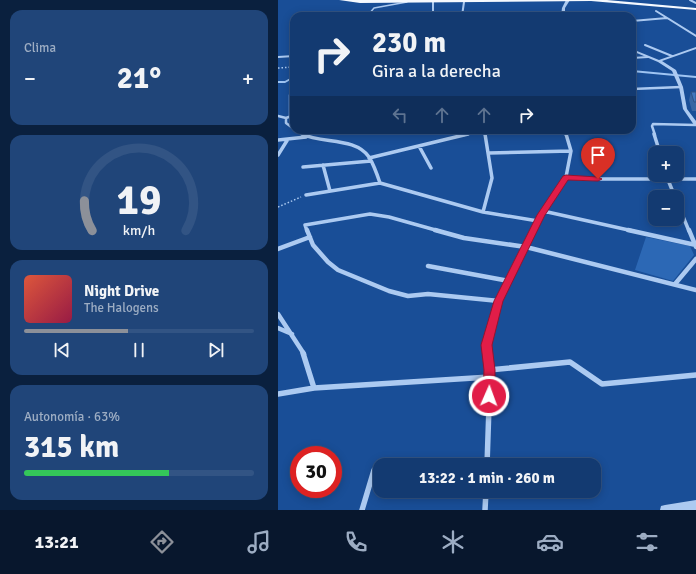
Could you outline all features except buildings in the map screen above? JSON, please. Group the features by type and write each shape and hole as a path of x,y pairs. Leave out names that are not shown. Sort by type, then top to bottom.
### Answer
{"main road":[{"path":"341,0 407,2 567,0 696,10"}],"street":[{"path":"348,1 355,0"},
{"path":"442,2 450,0"},
{"path":"562,12 567,0"},
{"path":"690,0 696,3"},
{"path":"433,2 433,12"},
{"path":"463,12 464,2"},
{"path":"656,11 696,36"},
{"path":"636,21 667,18"},
{"path":"645,45 672,56"},
{"path":"659,61 696,48"},
{"path":"636,52 659,61 674,70 681,87 685,109 696,125"},
{"path":"278,57 290,56"},
{"path":"636,58 648,57"},
{"path":"636,89 681,87"},
{"path":"290,95 286,123 290,126"},
{"path":"278,116 288,117"},
{"path":"658,146 652,126 653,124 696,125"},
{"path":"304,134 318,140 348,145 363,150 370,160 380,182"},
{"path":"303,167 370,160 468,134"},
{"path":"483,212 492,178 485,134"},
{"path":"486,458 490,377 487,345 498,301 543,210 566,177 571,151 566,134"},
{"path":"278,140 308,136"},
{"path":"278,155 288,139"},
{"path":"419,146 431,168"},
{"path":"489,153 571,151"},
{"path":"323,165 330,191"},
{"path":"566,177 648,177"},
{"path":"684,178 696,179"},
{"path":"306,195 380,182 483,212 538,221"},
{"path":"543,210 696,246"},
{"path":"498,301 428,294 408,296 389,291 338,270 328,262 313,245 306,225 370,214 389,217 464,238 526,247 696,290"},
{"path":"684,218 696,246"},
{"path":"278,249 310,238"},
{"path":"675,284 696,259"},
{"path":"428,266 509,281"},
{"path":"278,314 305,356 314,388"},
{"path":"278,328 292,334"},
{"path":"490,370 570,362 602,384 696,375"},
{"path":"278,394 314,388 490,377"},
{"path":"362,510 373,473"},
{"path":"485,510 486,498"},
{"path":"665,510 696,505"}],"lane":[{"path":"371,12 374,8 407,2"}],"path":[{"path":"278,68 290,67"},
{"path":"278,207 306,195"}],"shaded area":[{"path":"646,237 690,246 694,255 673,281 635,270"}],"waterway":[{"path":"636,71 696,77"},
{"path":"278,82 285,82 290,79"}],"route":[{"path":"489,396 490,370 487,345 498,301 543,210 566,177 598,179"}]}
